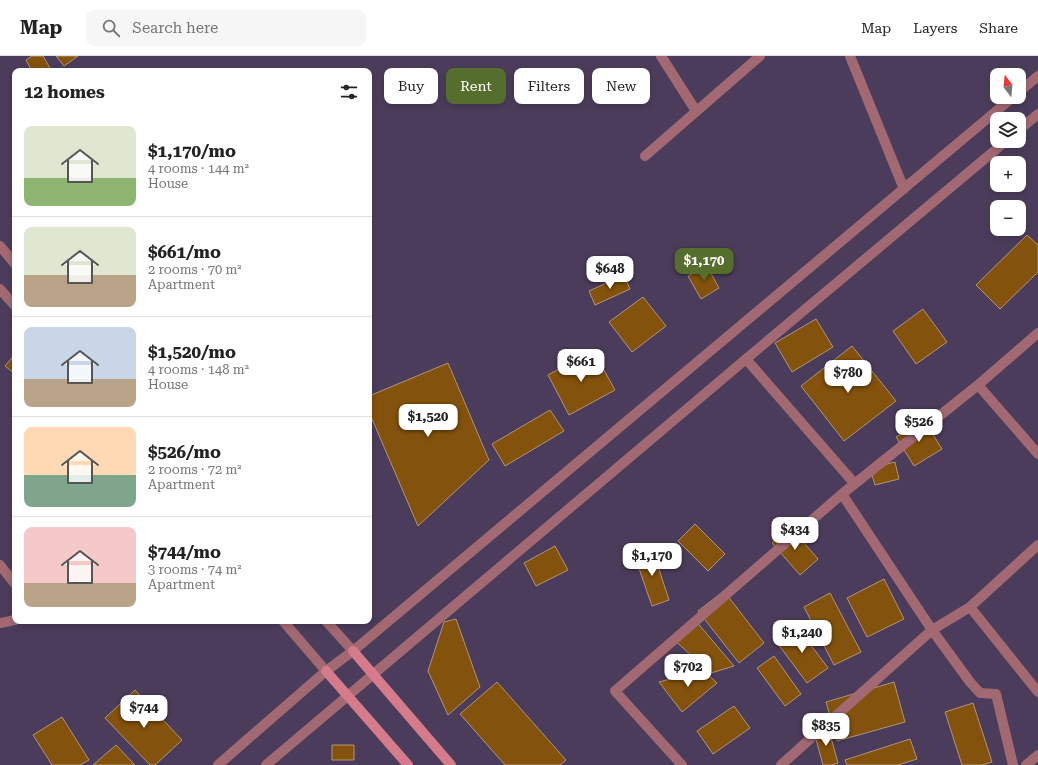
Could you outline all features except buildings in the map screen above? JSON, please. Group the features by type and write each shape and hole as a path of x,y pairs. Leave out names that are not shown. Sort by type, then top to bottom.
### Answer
{"street":[{"path":"661,56 696,112"},
{"path":"645,156 760,56"},
{"path":"850,56 904,189"},
{"path":"1026,86 1038,76"},
{"path":"218,765 326,671 1005,104"},
{"path":"1026,124 1038,114"},
{"path":"266,765 998,148"},
{"path":"0,246 12,260"},
{"path":"0,289 12,303"},
{"path":"682,765 615,691 854,483 978,385 1038,333"},
{"path":"746,359 854,483"},
{"path":"978,385 1038,454"},
{"path":"842,494 932,630 970,682 980,693 996,694 1013,765"},
{"path":"781,765 932,630 970,607 1038,545"},
{"path":"0,565 12,580"},
{"path":"970,607 1038,692"},
{"path":"0,623 12,621"},
{"path":"287,624 408,765"},
{"path":"329,624 452,765"},
{"path":"1026,765 1038,755"}]}
